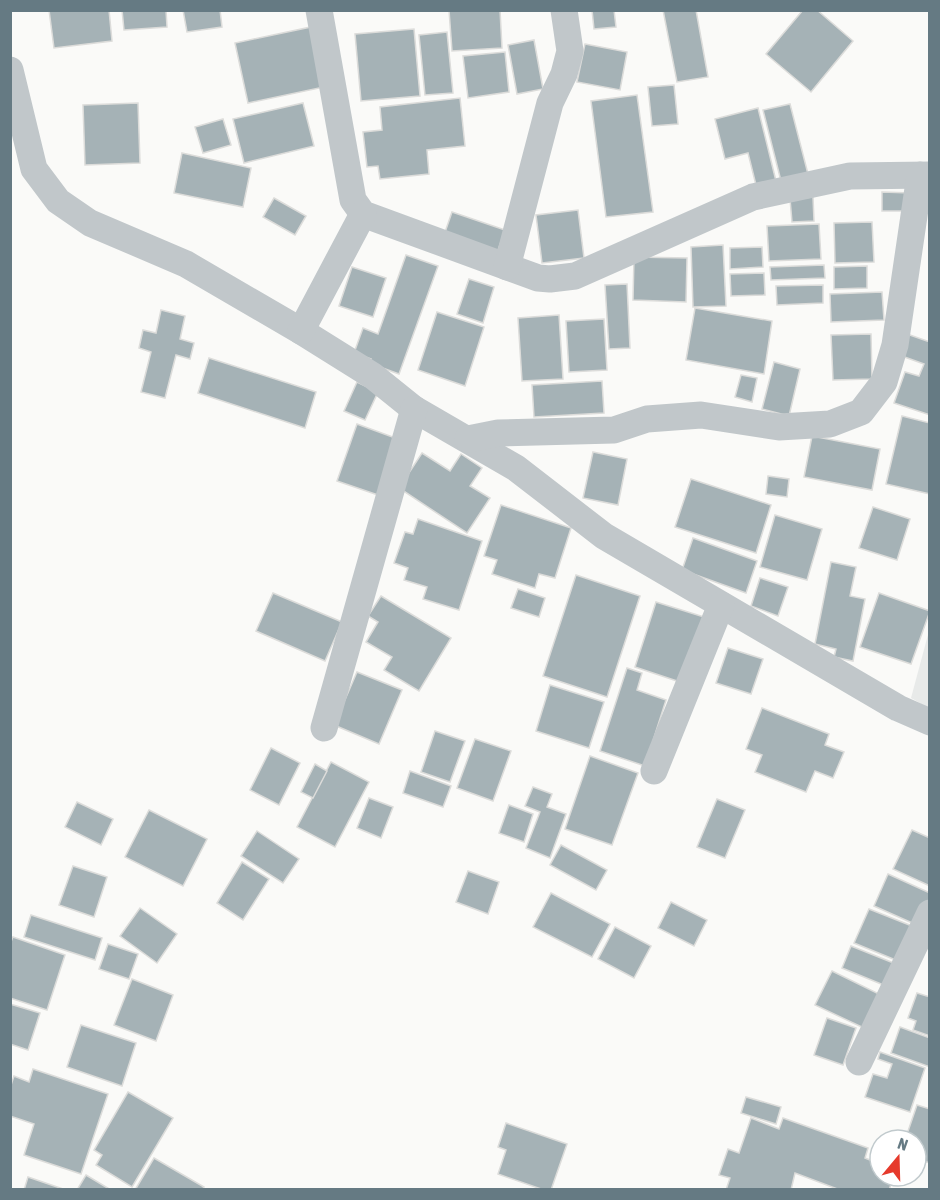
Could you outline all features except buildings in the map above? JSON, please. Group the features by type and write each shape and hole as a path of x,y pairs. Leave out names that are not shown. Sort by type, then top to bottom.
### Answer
{"street":[{"path":"319,10 353,200 363,214 538,278 575,276 753,197 850,176 925,175 894,345 884,382 861,412 830,424 779,427 701,415 647,419 614,430 498,433 468,439"},
{"path":"507,267 550,103 564,74 570,51 564,10"},
{"path":"10,70 33,169 58,201 90,223 186,264 301,331 373,376 414,409 516,468 604,536 898,708 930,722"},
{"path":"301,331 363,214"},
{"path":"324,728 414,409"},
{"path":"654,771 722,605"},
{"path":"860,1062 930,913"}],"shaded area":[{"path":"929,631 929,708 911,698"}]}
